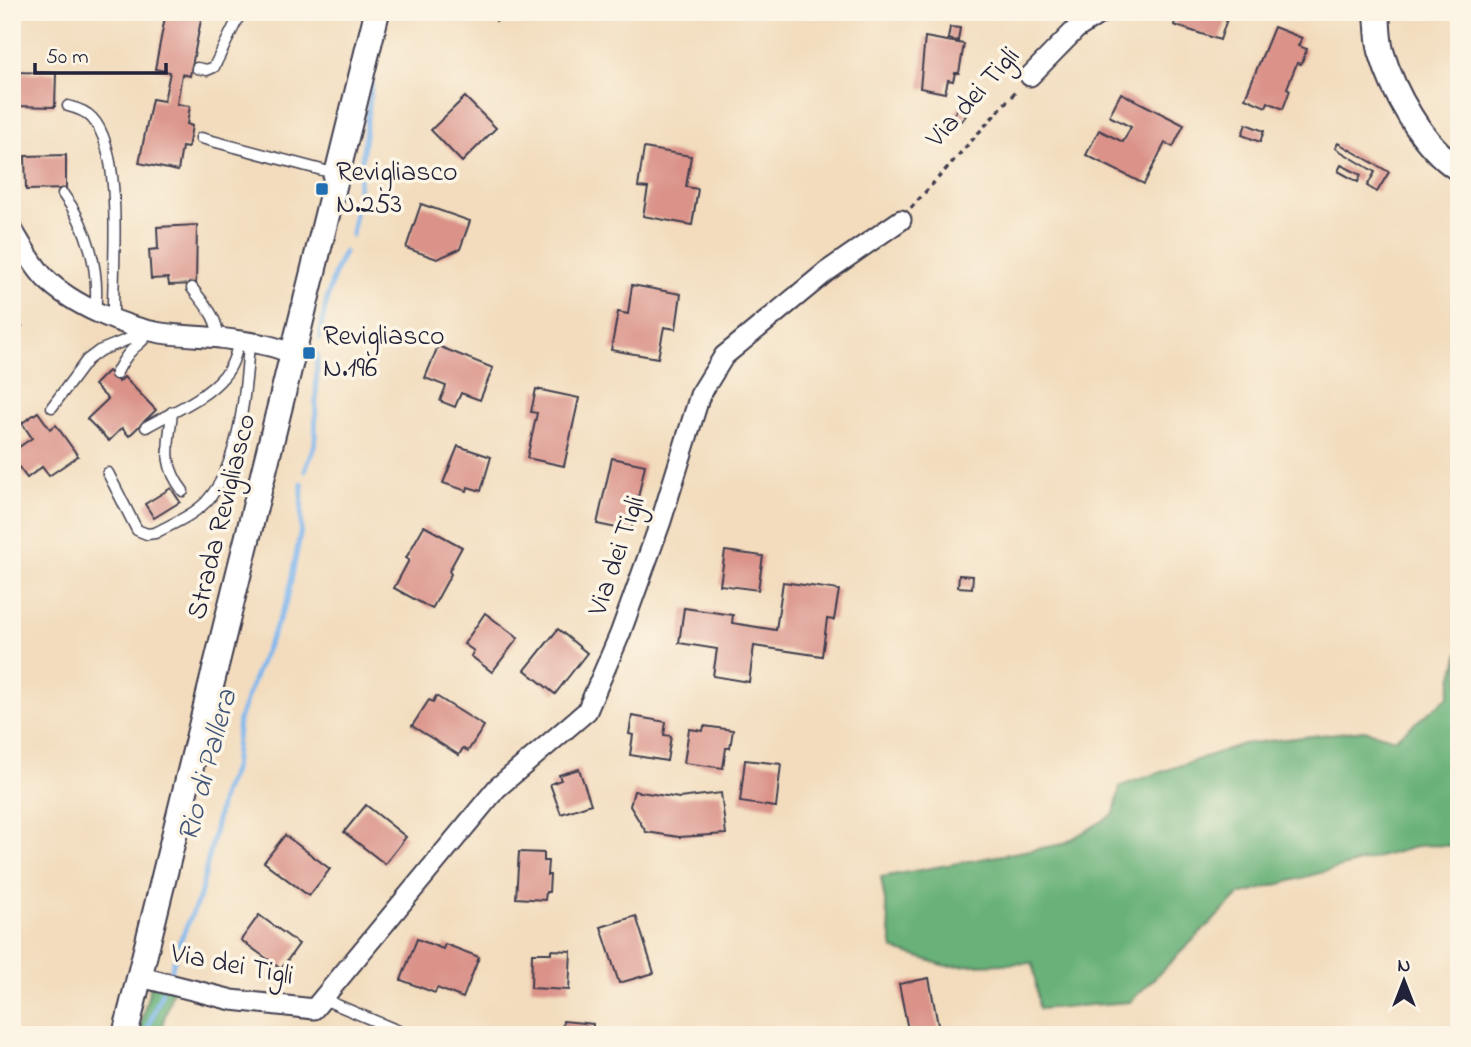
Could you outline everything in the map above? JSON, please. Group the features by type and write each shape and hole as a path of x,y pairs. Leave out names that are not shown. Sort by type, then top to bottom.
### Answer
{"street":[{"name":"Strada Revigliasco","path":"125,1035 377,12"},
{"name":"Via dei Tigli","path":"1031,76 1076,29 1102,12"},
{"path":"1377,12 1381,49 1402,104 1442,159 1459,169"},
{"name":"Via dei Tigli","path":"141,977 232,1000 314,1009 498,788 587,711 620,634 661,521 700,395 724,356 825,272 901,220"},
{"path":"12,229 46,279 74,300 104,314 149,331 244,342 280,348 293,355"}],"lane":[{"path":"197,68 207,70 214,67 241,12"},
{"path":"68,106 94,119 109,155 113,215 104,314"},
{"path":"201,138 338,174"},
{"path":"63,194 81,226 93,261 104,314"},
{"path":"192,288 214,318 218,327 218,338"},
{"path":"116,373 132,349 144,342 149,331"},
{"path":"51,407 87,360 99,351 149,331"},
{"path":"146,427 209,390 225,375 244,342"},
{"path":"108,472 137,530 147,534 155,533 205,503 217,487 227,466 242,407 244,342"},
{"path":"172,412 167,459 171,475 183,491"},
{"path":"323,999 408,1035"}],"path":[{"name":"Via dei Tigli","path":"901,220 999,108 1031,76"}],"green space":[{"path":"1459,652 1459,846 1423,845 1239,895 1130,1002 1039,1009 1033,963 946,966 893,949 881,877 1063,844 1114,814 1120,786 1243,744 1364,730 1395,739 1448,697"},
{"path":"151,984 173,990 159,1035 138,1035"}],"building":[{"path":"166,12 202,15 190,76 182,74 177,104 190,106 187,124 192,126 188,148 182,147 178,171 139,163 152,99 164,101 170,72 155,69"},
{"path":"493,12 522,12 522,13 496,21"},
{"path":"1178,12 1222,12 1228,16 1220,40 1174,25"},
{"path":"950,27 960,28 958,41 948,39"},
{"path":"1274,27 1302,38 1298,46 1307,49 1301,64 1297,63 1287,88 1290,90 1283,109 1268,102 1266,107 1245,98"},
{"path":"925,37 964,44 959,73 955,73 953,81 948,80 945,93 920,88"},
{"path":"14,72 56,73 55,107 14,106"},
{"path":"1121,93 1184,125 1173,147 1165,143 1144,184 1086,155 1099,130 1123,142 1131,127 1109,116"},
{"path":"465,97 496,128 462,162 431,130"},
{"path":"960,105 969,111 962,121 953,116"},
{"path":"1246,124 1264,131 1260,142 1242,135"},
{"path":"1338,143 1389,172 1377,192 1367,186 1375,172 1335,148"},
{"path":"644,148 691,156 686,187 698,189 692,225 643,216 648,188 638,187"},
{"path":"66,155 66,189 26,190 25,156"},
{"path":"1341,165 1361,175 1358,182 1338,171"},
{"path":"421,204 470,221 460,249 437,259 406,248"},
{"path":"197,225 196,284 169,285 168,278 151,279 149,250 158,249 157,227"},
{"path":"632,285 681,294 676,329 664,327 658,358 611,350 618,312 628,314"},
{"path":"12,309 22,326 12,331"},
{"path":"438,346 493,368 480,400 461,393 455,407 440,401 446,386 425,378"},
{"path":"108,371 119,382 124,377 156,410 129,436 122,428 109,441 87,419 108,399 94,385"},
{"path":"536,389 579,398 564,466 527,458 537,413 531,412"},
{"path":"38,412 50,429 56,425 78,456 49,476 42,467 27,478 12,458 12,452 32,438 22,423"},
{"path":"458,446 491,457 481,491 468,487 467,491 443,483"},
{"path":"612,458 645,465 631,531 597,524"},
{"path":"171,488 180,502 154,518 145,504"},
{"path":"424,526 462,547 432,609 394,588 409,560 406,558"},
{"path":"725,551 763,556 758,590 720,585"},
{"path":"959,575 973,576 972,588 958,587"},
{"path":"783,582 839,590 834,620 827,619 822,656 754,646 749,682 713,676 717,649 679,643 684,608 733,615 732,623 776,630"},
{"path":"485,613 518,638 492,672 471,656 474,651 464,644"},
{"path":"558,629 587,653 555,694 525,670"},
{"path":"436,696 484,726 468,751 463,748 459,755 412,726 429,700 433,702"},
{"path":"632,716 666,722 664,735 671,736 667,761 630,755"},
{"path":"704,726 733,730 730,748 726,748 723,768 684,763 689,729 703,731"},
{"path":"745,760 781,764 776,807 740,802"},
{"path":"579,769 591,804 561,814 550,784 561,780 559,775"},
{"path":"634,791 679,798 721,793 726,834 679,837 646,832 630,806"},
{"path":"366,805 406,837 385,864 344,832"},
{"path":"285,835 330,869 309,896 264,862"},
{"path":"519,852 544,853 544,861 548,861 547,875 550,875 549,892 546,892 545,900 516,898"},
{"path":"259,915 299,944 281,969 241,940"},
{"path":"636,916 654,973 619,983 601,927"},
{"path":"417,939 443,949 445,944 479,957 463,998 437,988 435,993 401,980"},
{"path":"551,950 571,951 569,990 531,988 532,953 551,953"},
{"path":"929,978 939,1030 909,1035 899,984"},
{"path":"563,1021 593,1024 592,1035 562,1035"}],"waterway":[{"name":"Rio di Pallera","path":"352,235 372,82"},
{"name":"Rio di Pallera","path":"320,338 328,294 344,252"},
{"name":"Rio di Pallera","path":"305,471 315,444 317,354"},
{"name":"Rio di Pallera","path":"169,977 180,941 200,896 223,793 234,769 239,719 287,601 301,530 302,483"},
{"name":"Rio di Pallera","path":"145,1035 162,992"}],"place":[{"name":"Revigliasco N.253","path":"322,189"},
{"name":"Revigliasco N.196","path":"309,353"}]}
